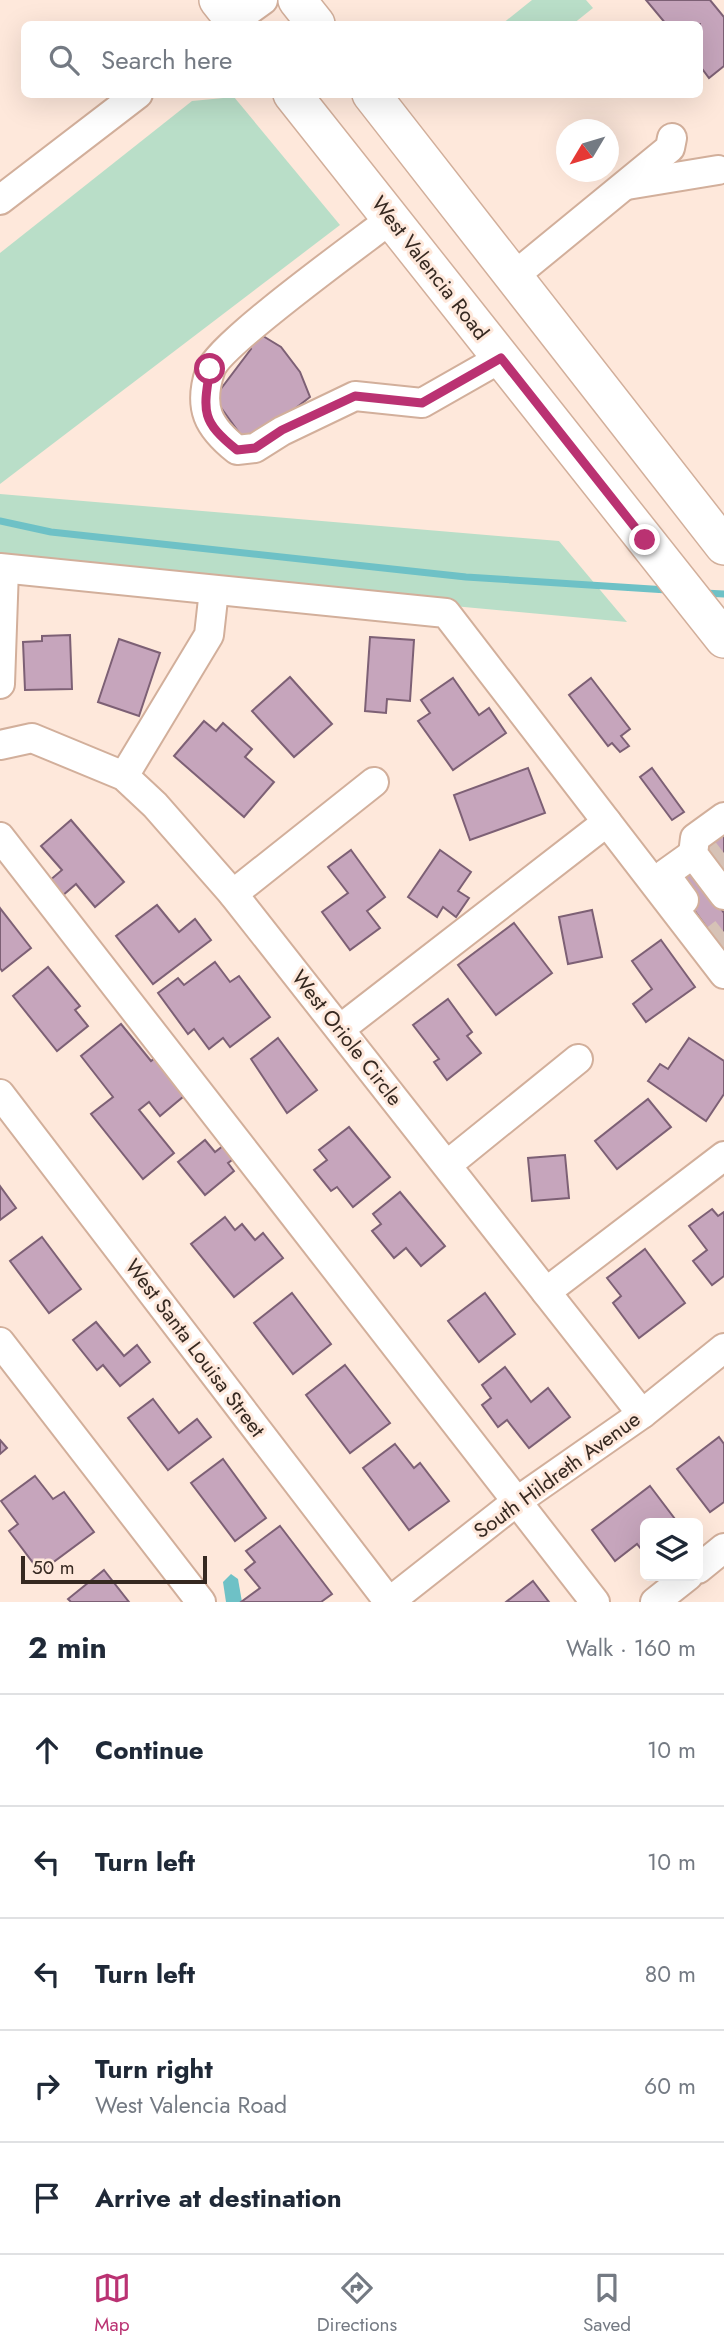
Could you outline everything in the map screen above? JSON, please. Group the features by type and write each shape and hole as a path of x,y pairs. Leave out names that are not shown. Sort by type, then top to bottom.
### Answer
{"main road":[{"path":"297,0 314,21"},
{"name":"West Valencia Road","path":"295,98 724,639"},
{"path":"374,98 722,539"}],"street":[{"path":"0,200 133,98"},
{"path":"514,276 670,148 672,138"},
{"path":"625,186 718,170"},
{"path":"391,219 241,336 210,369 204,408 216,433 237,450 255,448 282,430 355,396 422,403 501,358"},
{"path":"0,684 2,568 446,613 724,974"},
{"path":"124,776 209,635 214,590"},
{"name":"West Oriole Circle","path":"0,746 32,738 124,776 155,805 233,894 642,1414"},
{"path":"233,894 374,782"},
{"path":"724,817 695,838 703,862 724,895"},
{"path":"340,1029 607,822"},
{"path":"0,837 595,1602"},
{"path":"703,862 665,874 718,945"},
{"path":"447,1165 578,1059"},
{"name":"West Santa Louisa Street","path":"0,1094 389,1602"},
{"path":"546,1292 724,1156"},
{"path":"0,1342 201,1602"},
{"name":"South Hildreth Avenue","path":"389,1602 516,1502 642,1414 724,1348"},
{"path":"703,1565 724,1548"},
{"path":"655,1602 682,1581"}],"green space":[{"path":"532,0 586,0 593,8 577,21 506,21"},
{"path":"235,98 340,225 0,484 0,253 192,101"},
{"path":"0,494 559,541 627,622 0,564"}],"water":[{"path":"231,1574 238,1579 242,1602 226,1602 223,1582"}],"building":[{"path":"646,0 710,0 724,17 724,66 709,78 703,70 703,21 664,21"},
{"path":"258,333 281,347 300,372 310,397 296,408 309,426 248,445 214,398 251,349 246,342"},
{"path":"70,635 72,689 25,690 23,642 42,641 42,636"},
{"path":"370,637 414,640 410,701 387,699 386,713 365,711"},
{"path":"119,639 160,653 139,716 98,702"},
{"path":"290,677 332,724 294,757 252,711"},
{"path":"453,678 479,715 489,708 506,733 453,770 418,721 430,713 421,700"},
{"path":"591,678 630,729 621,736 629,746 620,752 612,743 608,746 569,695"},
{"path":"204,721 216,731 223,723 252,749 245,757 274,782 244,817 174,756"},
{"path":"528,768 545,813 470,840 454,795"},
{"path":"652,768 684,812 672,820 640,777"},
{"path":"71,820 124,882 95,907 76,884 62,896 49,881 62,870 41,846"},
{"path":"724,834 724,880 702,850"},
{"path":"351,850 385,897 367,911 380,928 350,950 322,912 348,893 328,867"},
{"path":"440,850 471,872 458,891 469,898 456,917 443,907 437,917 408,897"},
{"path":"693,871 724,913 724,951 675,884"},
{"path":"157,905 179,932 195,919 211,940 153,984 116,936"},
{"path":"0,908 31,948 2,971 0,968"},
{"path":"592,910 602,957 568,964 559,917"},
{"path":"514,923 552,973 496,1015 458,965"},
{"path":"661,940 695,987 646,1022 633,1004 652,989 632,961"},
{"path":"215,962 230,982 239,976 270,1017 230,1047 223,1038 209,1049 194,1029 188,1034 158,993 178,978 184,985"},
{"path":"48,967 80,1006 75,1010 88,1026 57,1051 13,996"},
{"path":"448,999 472,1032 467,1036 481,1053 447,1080 434,1062 439,1059 413,1025"},
{"path":"121,1024 151,1061 160,1054 190,1091 160,1116 149,1102 139,1110 174,1153 143,1179 91,1114 113,1097 81,1056"},
{"path":"278,1038 317,1090 287,1113 251,1059"},
{"path":"689,1038 724,1061 724,1094 706,1121 648,1081 660,1064 668,1069"},
{"path":"648,1099 671,1127 617,1169 595,1141"},
{"path":"349,1127 390,1177 353,1207 337,1187 331,1191 314,1170 327,1160 319,1150"},
{"path":"205,1140 215,1152 228,1142 239,1155 228,1163 234,1171 205,1195 178,1162"},
{"path":"565,1155 569,1198 532,1201 528,1158"},
{"path":"0,1186 16,1208 0,1220"},
{"path":"400,1192 445,1246 421,1266 406,1248 394,1258 372,1231 381,1224 373,1214"},
{"path":"712,1209 718,1216 724,1212 724,1276 712,1285 693,1261 707,1250 689,1226"},
{"path":"225,1217 235,1230 242,1224 255,1240 263,1233 283,1258 234,1297 191,1244"},
{"path":"42,1237 81,1289 49,1313 10,1261"},
{"path":"645,1249 685,1303 639,1338 613,1303 621,1296 607,1278"},
{"path":"292,1293 331,1344 293,1374 254,1323"},
{"path":"485,1293 515,1334 479,1362 448,1321"},
{"path":"96,1322 124,1356 137,1345 150,1362 120,1386 103,1365 97,1370 73,1340"},
{"path":"345,1365 390,1423 350,1453 306,1395"},
{"path":"505,1367 531,1402 548,1388 570,1417 529,1448 507,1420 498,1427 482,1405 491,1398 482,1385"},
{"path":"153,1399 179,1433 197,1419 211,1437 168,1470 128,1418"},
{"path":"719,1437 724,1444 724,1502 710,1512 677,1469"},
{"path":"0,1440 7,1448 0,1454"},
{"path":"395,1444 414,1468 420,1463 449,1501 409,1530 363,1468"},
{"path":"223,1459 266,1518 235,1541 191,1483"},
{"path":"35,1476 53,1499 64,1492 94,1532 40,1572 9,1531 18,1524 1,1501"},
{"path":"650,1486 674,1518 640,1518 640,1548 637,1544 615,1561 592,1530"},
{"path":"280,1526 332,1594 321,1602 241,1602 260,1588 245,1570 255,1562 246,1551"},
{"path":"104,1570 129,1602 71,1602 68,1599"},
{"path":"533,1581 549,1602 506,1602"}],"waterway":[{"path":"0,521 51,532 466,577 667,590"},
{"path":"704,593 724,594"}],"tunnel":[{"path":"711,863 724,853"},
{"path":"715,939 724,932"}],"route":[{"path":"210,369 204,408 216,433 237,450 255,448 282,430 355,396 422,403 501,358 645,540"}]}
